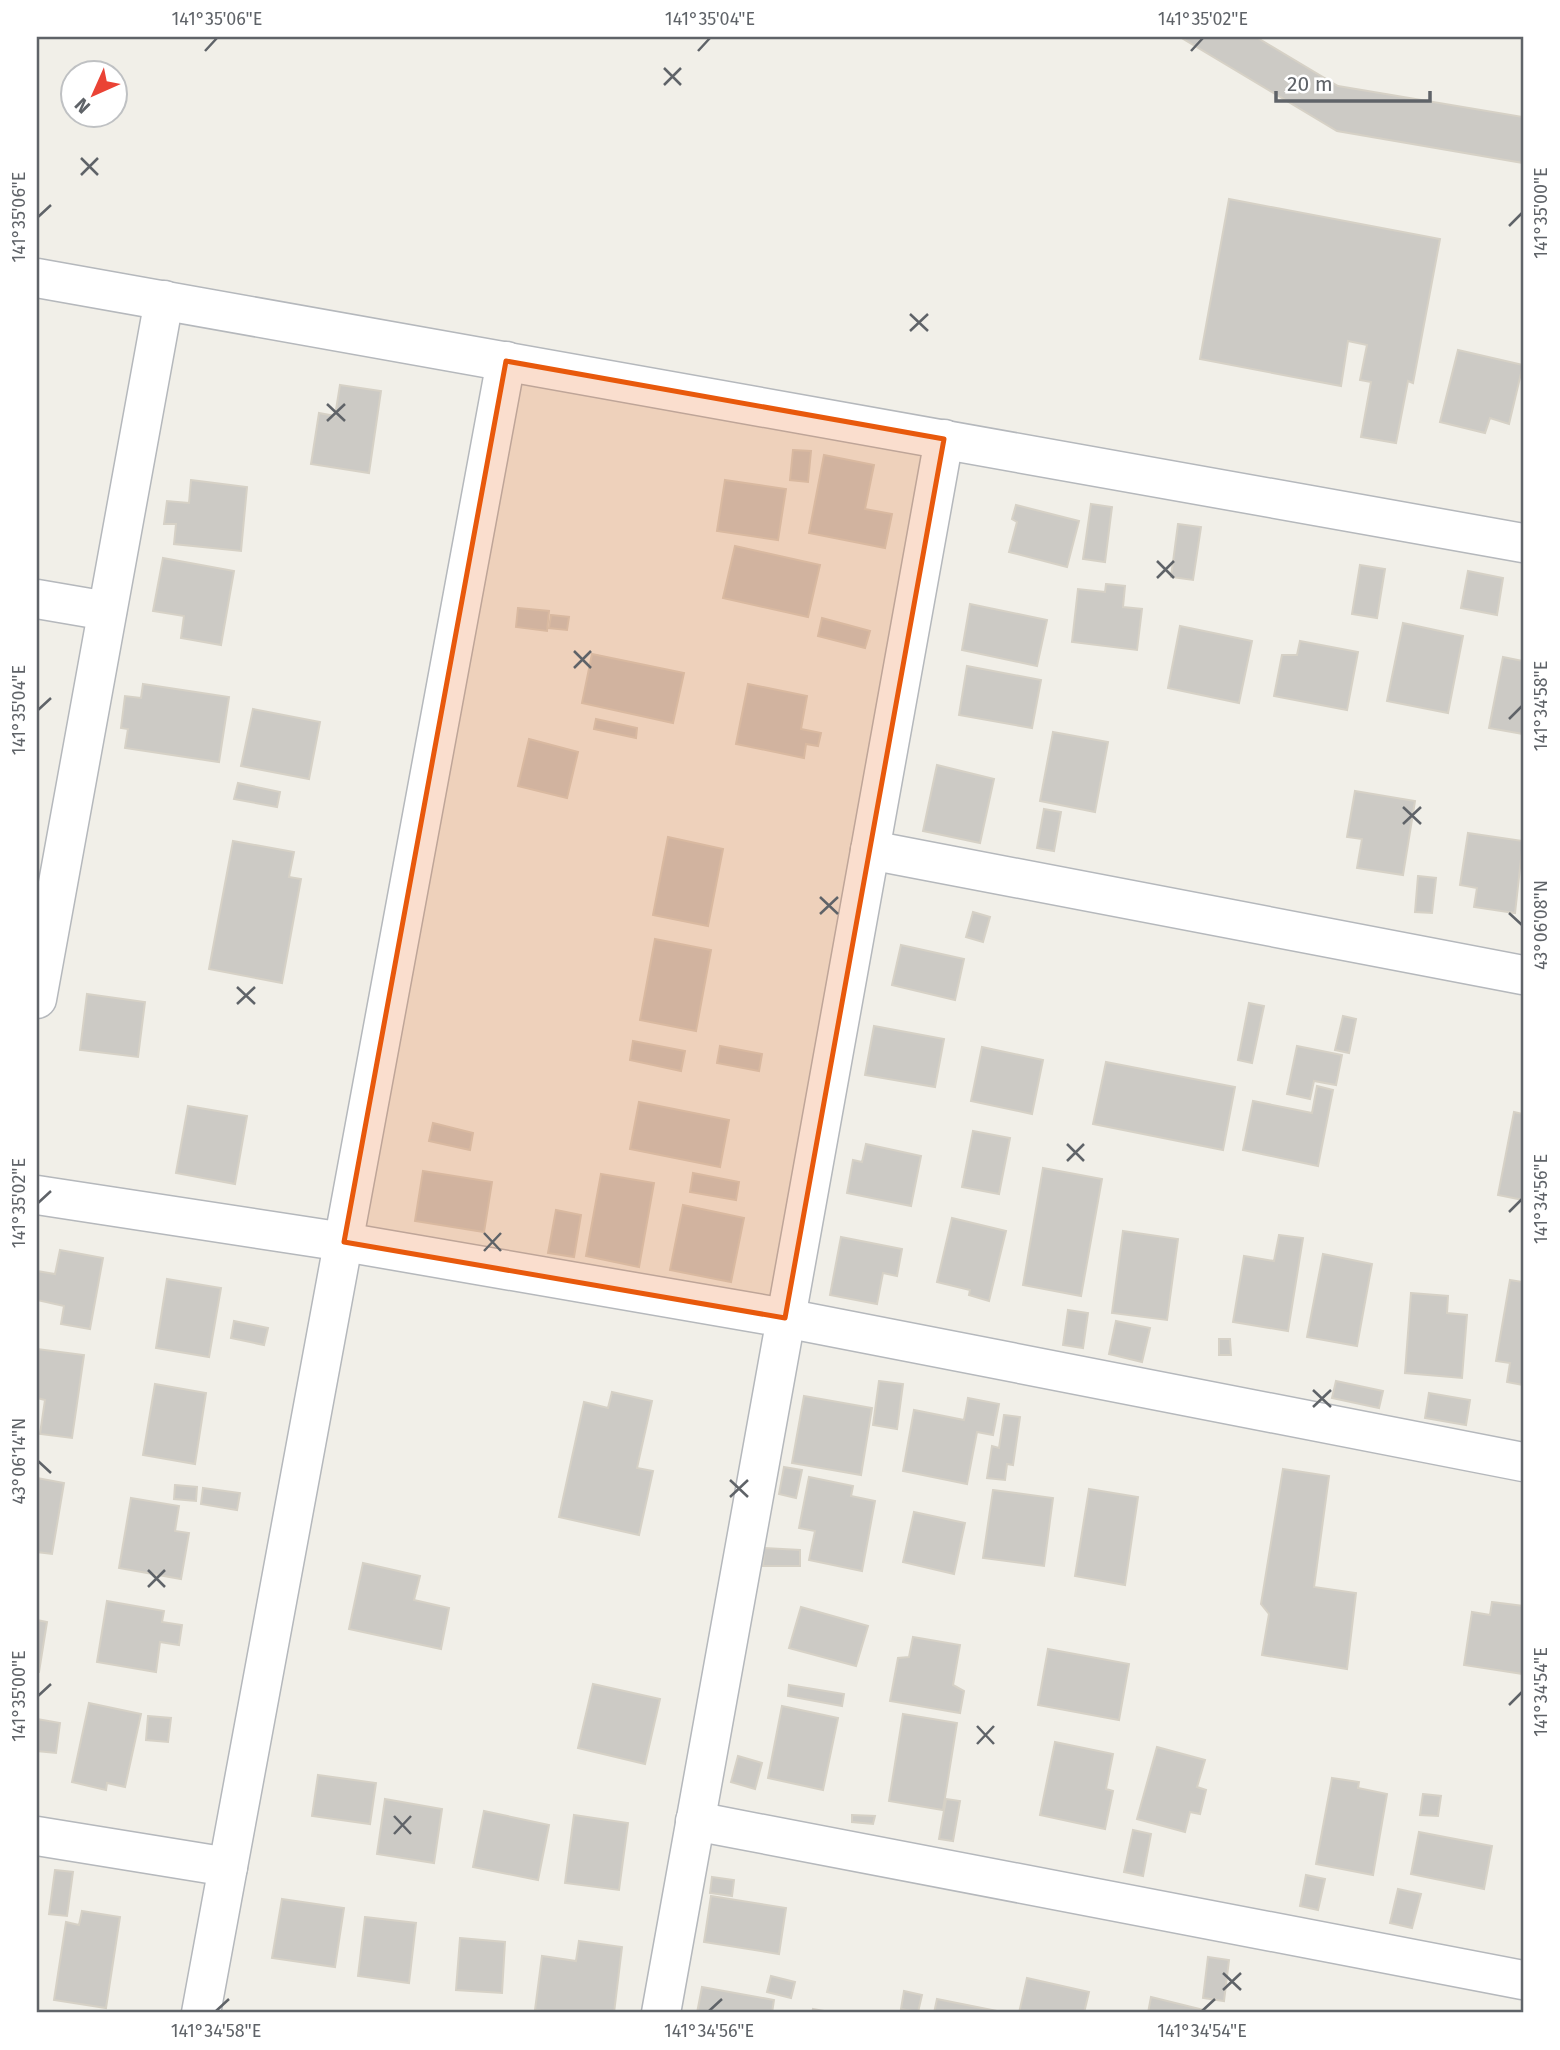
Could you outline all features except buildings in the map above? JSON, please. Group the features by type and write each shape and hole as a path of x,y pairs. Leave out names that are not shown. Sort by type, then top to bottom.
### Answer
{"street":[{"path":"37,278 1523,543"},
{"path":"37,999 45,906 107,611 164,300"},
{"path":"201,2013 506,361"},
{"path":"660,2013 944,439"},
{"path":"37,599 107,611"},
{"path":"870,850 1523,975"},
{"path":"37,1195 344,1242 786,1318 1523,1462"},
{"path":"695,1821 1523,1980"},
{"path":"37,1836 228,1867"}],"highlighted area":[{"path":"506,361 944,439 785,1318 344,1242"}]}
